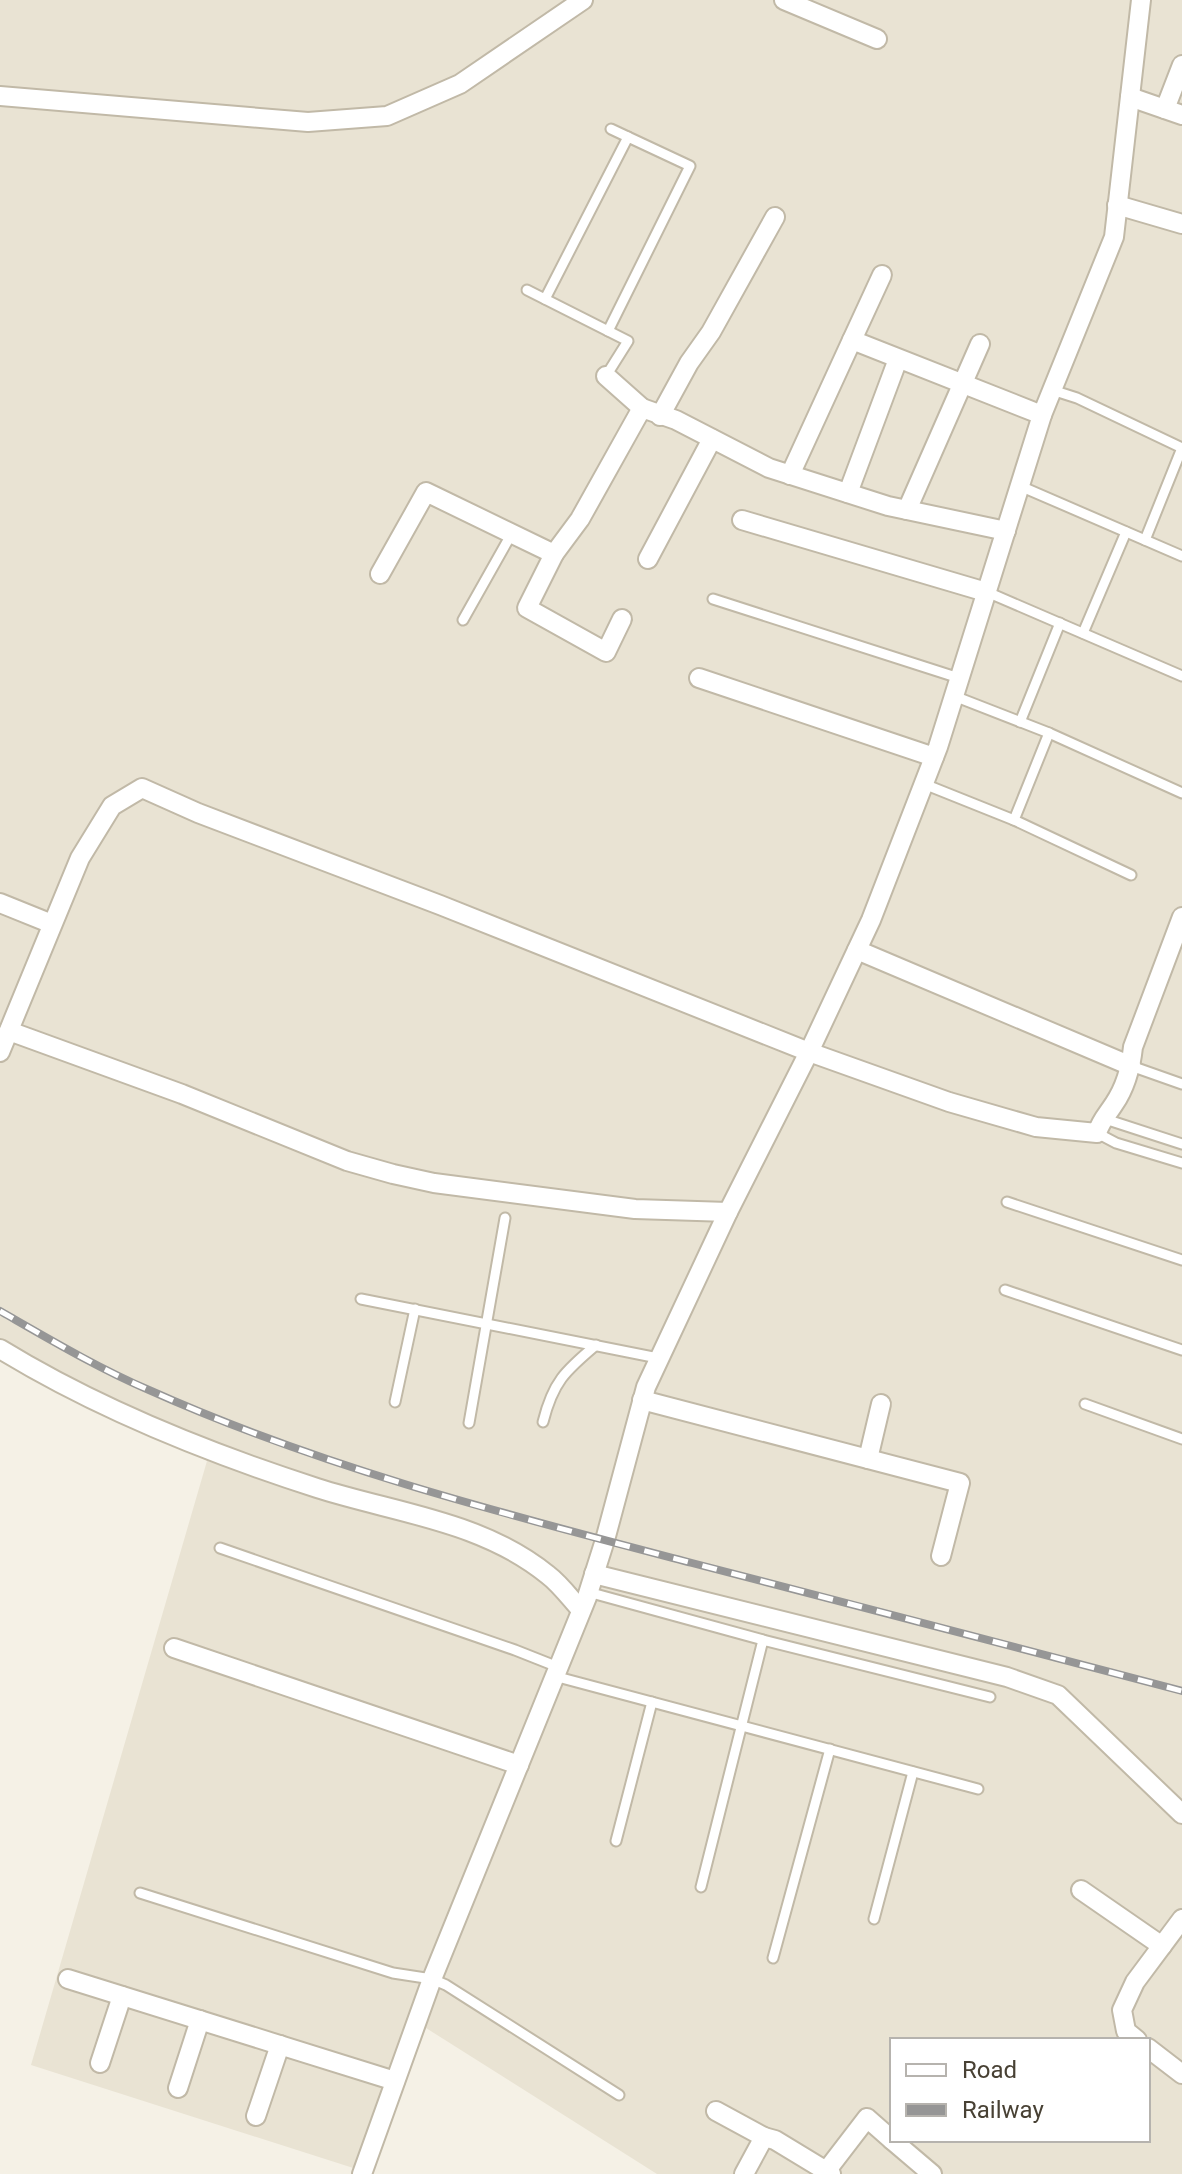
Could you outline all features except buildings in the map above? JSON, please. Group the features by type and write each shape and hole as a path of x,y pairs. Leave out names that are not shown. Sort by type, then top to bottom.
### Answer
{"street":[{"path":"0,96 308,122 387,116 460,84 583,0"},
{"path":"784,0 877,39"},
{"path":"362,2174 432,1979 591,1583 642,1400 658,1358 871,920 934,757 1042,415 1114,237 1141,0"},
{"path":"1130,97 1173,112 1182,65"},
{"path":"1117,205 1182,224"},
{"path":"660,416 775,217"},
{"path":"790,475 882,275"},
{"path":"852,340 1042,415"},
{"path":"907,510 980,344"},
{"path":"848,493 898,359"},
{"path":"606,376 642,408 676,420 769,468 907,510 1006,531"},
{"path":"622,619 606,652 527,608 554,554 580,519 642,408"},
{"path":"648,559 712,439"},
{"path":"380,574 426,492 554,554"},
{"path":"742,520 986,592"},
{"path":"699,678 934,757"},
{"path":"0,1052 8,1021 80,858 112,806 142,788 198,813 440,905 809,1052 949,1102 1036,1127 1099,1126 1115,1103 1131,1066 1133,1047 1182,917"},
{"path":"0,903 52,924"},
{"path":"857,950 1131,1066"},
{"path":"8,1021 347,1161 393,1174 434,1183 635,1209 728,1212"},
{"path":"0,1349 98,1401 184,1441 318,1489 389,1506 490,1538 549,1575 581,1610"},
{"path":"642,1400 960,1483 941,1556"},
{"path":"868,1459 881,1404"},
{"path":"591,1583 1007,1677 1058,1695 1182,1814"},
{"path":"174,1648 519,1765"},
{"path":"1081,1890 1162,1946"},
{"path":"1135,2038 1126,2031 1122,2010 1135,1982 1182,1919"},
{"path":"68,1979 395,2081"},
{"path":"100,2063 122,1996"},
{"path":"178,2088 200,2020"},
{"path":"256,2116 280,2045"},
{"path":"1150,2050 1182,2074"},
{"path":"716,2111 775,2140 827,2173 867,2118 890,2138"},
{"path":"744,2174 764,2137"},
{"path":"894,2142 932,2174"}],"lane":[{"path":"608,331 690,166 611,129"},
{"path":"545,299 628,137"},
{"path":"527,290 628,341 606,376"},
{"path":"1052,390 1077,398 1182,448 1145,540"},
{"path":"1020,486 1182,556"},
{"path":"1083,633 1126,532"},
{"path":"463,620 512,533"},
{"path":"986,592 1182,676"},
{"path":"713,599 956,687 1020,722 1182,793"},
{"path":"1020,722 1060,623"},
{"path":"1014,820 1049,733"},
{"path":"924,784 1014,820 1131,875"},
{"path":"1131,1066 1182,1084"},
{"path":"1099,1126 1182,1144"},
{"path":"1099,1126 1116,1143 1182,1163"},
{"path":"1007,1202 1182,1260"},
{"path":"469,1423 505,1218"},
{"path":"1005,1290 1182,1350"},
{"path":"361,1299 658,1358"},
{"path":"395,1402 415,1309"},
{"path":"543,1422 548,1400 563,1374 596,1345"},
{"path":"1085,1404 1182,1439"},
{"path":"220,1548 500,1644 556,1671 652,1702 978,1789"},
{"path":"591,1583 763,1640 990,1697"},
{"path":"701,1887 763,1640"},
{"path":"616,1841 652,1702"},
{"path":"773,1958 830,1749"},
{"path":"874,1919 913,1772"},
{"path":"140,1893 393,1973 432,1979 619,2095"}],"shaded area":[{"path":"0,0 1182,0 1182,2174 657,2174 426,2028 372,2174 31,2065 207,1461 0,1353"}],"railway":[{"path":"0,1311 92,1363 149,1390 281,1443 417,1488 554,1527 1182,1691"}]}
